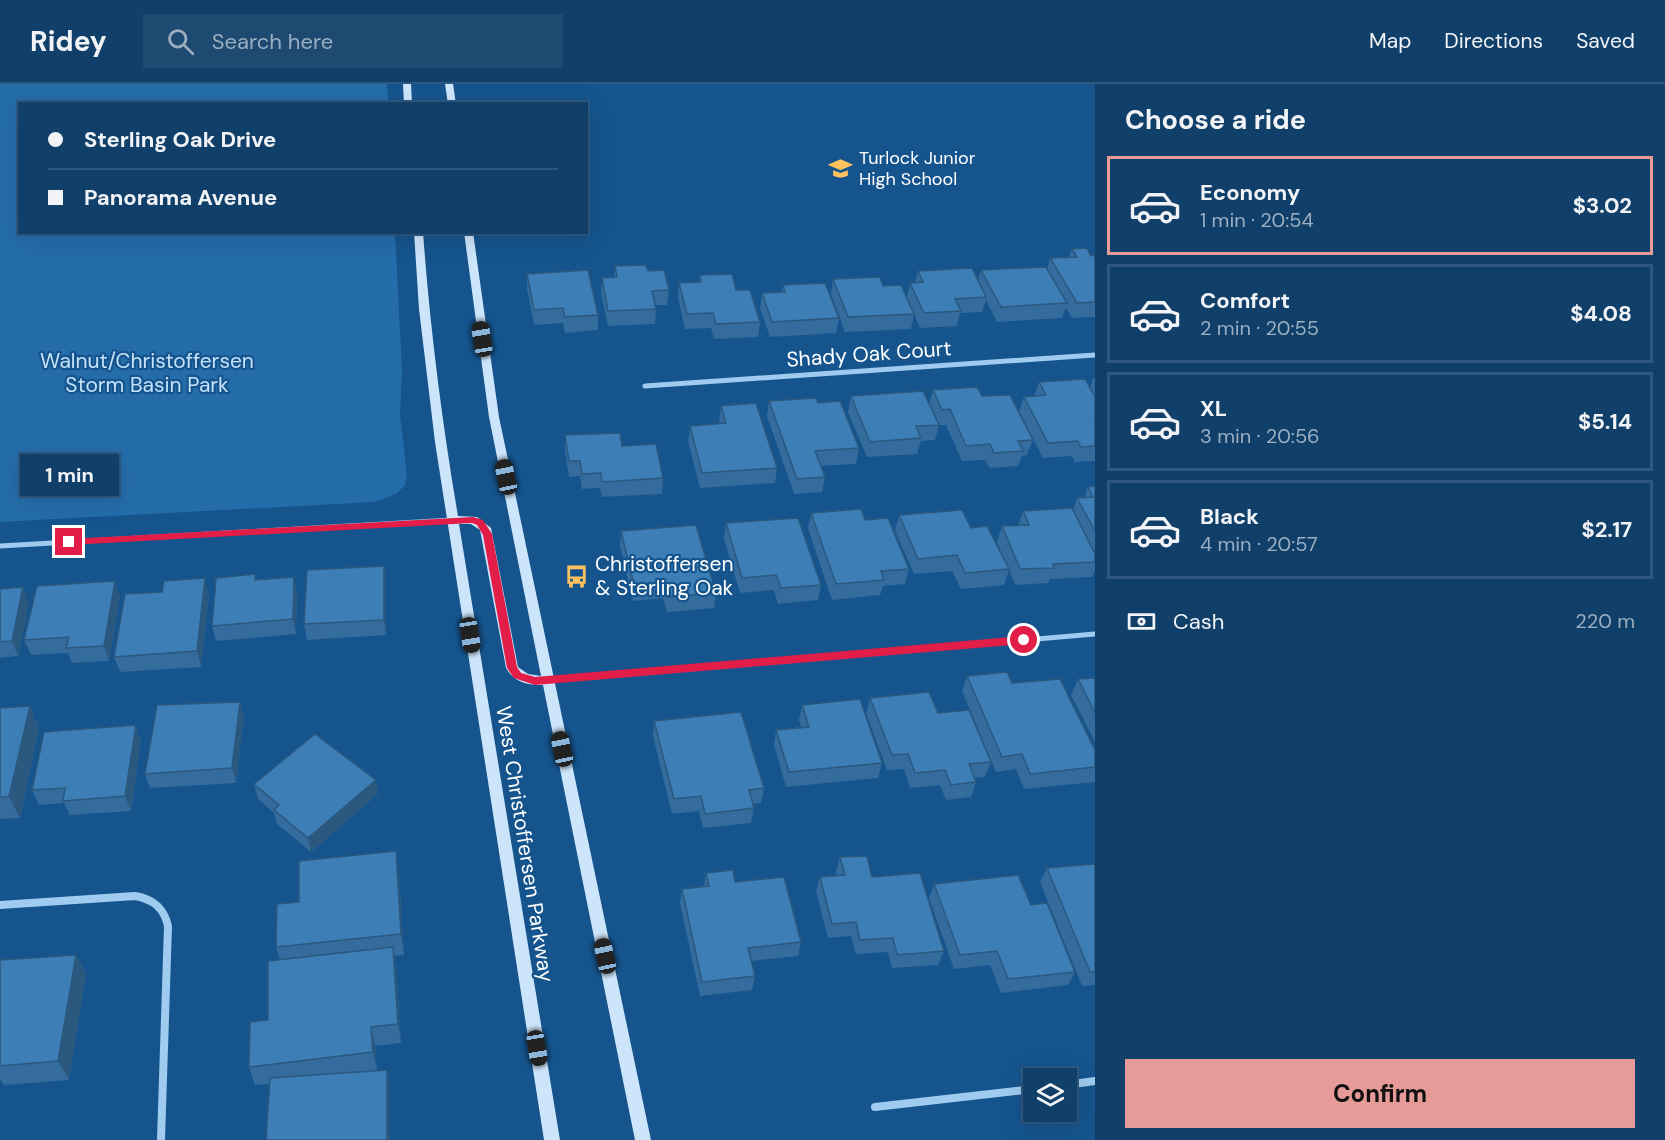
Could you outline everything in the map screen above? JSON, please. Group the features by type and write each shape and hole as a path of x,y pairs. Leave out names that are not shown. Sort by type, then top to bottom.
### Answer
{"street":[{"path":"407,84 408,102"},
{"path":"449,84 452,102"},
{"name":"West Christoffersen Parkway","path":"418,234 431,372 452,520 552,1140"},
{"path":"468,234 494,417 643,1140"},
{"name":"Shady Oak Court","path":"645,386 1095,355"},
{"path":"0,546 473,520 485,528 512,668 526,679 548,680 1095,634"},
{"path":"0,905 135,896 147,897 164,913 168,926 161,1140"},
{"path":"1077,1084 1095,1082"},
{"path":"875,1107 1023,1090"}],"green space":[{"name":"Walnut/Christoffersen Storm Basin Park","path":"0,84 387,84 388,102 18,102 18,234 395,234 402,370 400,415 407,475 405,485 396,494 374,502 0,522"}],"building":[{"path":"1087,248 1091,256 1095,255 1095,302 1077,303 1050,258 1077,257 1072,249"},
{"path":"646,265 648,271 664,270 669,290 652,291 656,309 608,311 602,278 617,277 615,266"},
{"path":"1046,267 1067,303 1001,307 981,270"},
{"path":"972,268 986,297 955,299 961,311 924,313 910,283 923,282 918,271"},
{"path":"588,270 598,315 565,317 563,308 534,310 527,274"},
{"path":"732,274 736,290 750,290 760,322 716,324 713,313 687,314 679,283 701,282 700,275"},
{"path":"880,277 883,286 901,285 914,314 848,317 833,279"},
{"path":"825,283 839,318 772,322 762,293 785,292 783,285"},
{"path":"1085,379 1095,397 1095,446 1081,447 1078,441 1048,443 1024,397 1046,395 1039,382"},
{"path":"977,387 982,396 1010,395 1033,440 1018,441 1023,451 994,453 990,444 966,446 950,409 942,410 933,390"},
{"path":"923,391 939,425 916,426 921,438 870,442 851,396"},
{"path":"816,398 818,403 840,401 859,448 815,451 825,477 797,479 769,401"},
{"path":"756,403 777,468 702,473 690,426 726,423 721,406"},
{"path":"620,433 622,446 656,444 663,478 602,482 601,473 582,474 580,461 569,461 565,435"},
{"path":"1095,486 1095,531 1077,498 1093,497 1088,487"},
{"path":"1072,508 1095,554 1095,562 1053,564 1054,568 1020,569 1002,526 1029,525 1023,511"},
{"path":"861,509 865,520 888,518 909,569 881,571 884,580 836,584 811,513"},
{"path":"962,510 971,528 987,526 1009,569 965,573 957,555 918,559 899,515"},
{"path":"798,518 821,585 781,588 776,575 742,578 726,523"},
{"path":"696,525 716,593 668,597 665,583 634,585 621,531"},
{"path":"384,566 384,620 304,624 307,570"},
{"path":"255,574 255,580 294,577 293,619 212,626 216,578"},
{"path":"205,578 197,651 114,657 125,594 162,592 164,581"},
{"path":"115,581 104,646 66,648 69,637 24,640 37,586"},
{"path":"23,587 12,641 0,642 0,589"},
{"path":"1007,672 1012,683 1060,679 1095,750 1095,767 1030,774 1022,754 1002,757 967,676"},
{"path":"1095,678 1095,713 1078,679"},
{"path":"929,692 938,713 969,710 991,762 969,764 976,782 951,785 945,770 915,773 908,754 892,755 870,698"},
{"path":"860,699 882,763 789,772 776,730 809,727 802,705"},
{"path":"240,702 232,768 145,774 157,705"},
{"path":"30,706 9,797 0,797 0,708"},
{"path":"741,712 764,788 749,790 754,808 705,814 701,796 674,799 654,721"},
{"path":"136,725 125,796 63,801 65,788 32,790 44,732"},
{"path":"315,734 376,780 308,838 274,810 279,805 254,784"},
{"path":"396,851 401,934 276,947 277,904 299,902 299,861"},
{"path":"867,856 872,877 920,873 944,951 897,955 893,938 860,940 856,922 832,924 820,877 845,875 840,857"},
{"path":"1095,864 1095,972 1090,972 1047,868"},
{"path":"733,870 735,882 784,877 801,942 748,948 755,976 702,982 682,889 709,886 706,873"},
{"path":"1018,875 1031,905 1047,903 1075,972 1008,979 997,951 960,955 934,884"},
{"path":"393,947 398,1024 371,1027 373,1052 249,1067 250,1022 268,1020 268,961"},
{"path":"76,955 58,1061 0,1066 0,960"},
{"path":"387,1070 387,1140 266,1140 270,1078"}],"place":[{"name":"Turlock Junior High School","path":"841,168"},
{"name":"Christoffersen & Sterling Oak","path":"577,576"}],"route":[{"path":"69,542 473,520 480,523 488,534 512,668 518,675 535,681 1024,640"}]}
